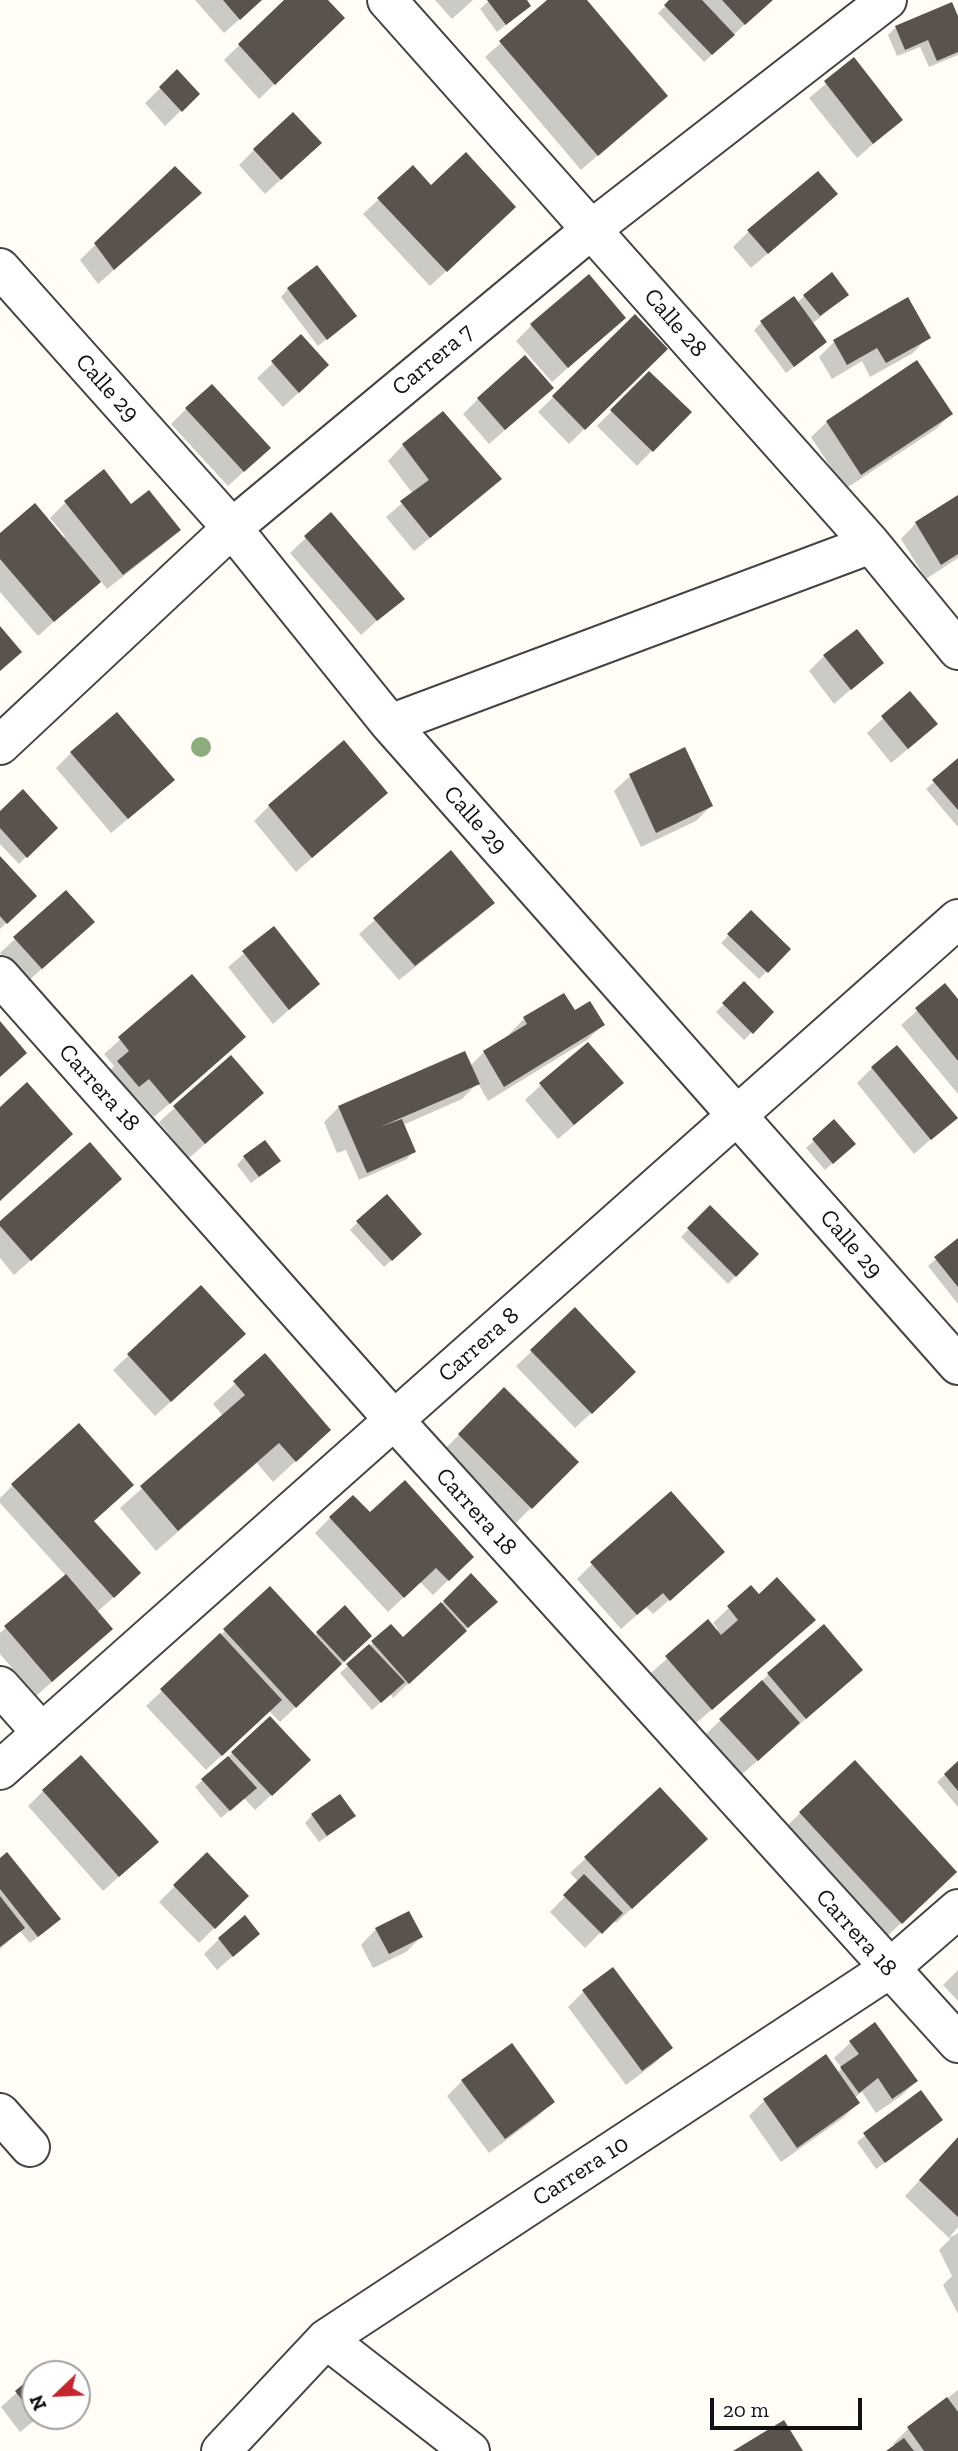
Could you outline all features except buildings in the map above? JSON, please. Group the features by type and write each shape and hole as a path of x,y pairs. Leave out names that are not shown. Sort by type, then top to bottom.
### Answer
{"street":[{"name":"Calle 28","path":"387,0 870,544 958,650"},
{"name":"Carrera 7","path":"0,745 232,528 592,229 887,0"},
{"name":"Calle 29","path":"0,268 232,528 390,724 958,1365"},
{"path":"390,724 870,544"},
{"name":"Carrera 8","path":"0,1770 958,919"},
{"name":"Carrera 18","path":"0,976 394,1420 958,2043"},
{"path":"0,1686 42,1733"},
{"name":"Carrera 10","path":"221,2451 326,2339 889,1969 958,1909"},
{"path":"0,2113 30,2147"},
{"path":"326,2339 470,2451"}]}
